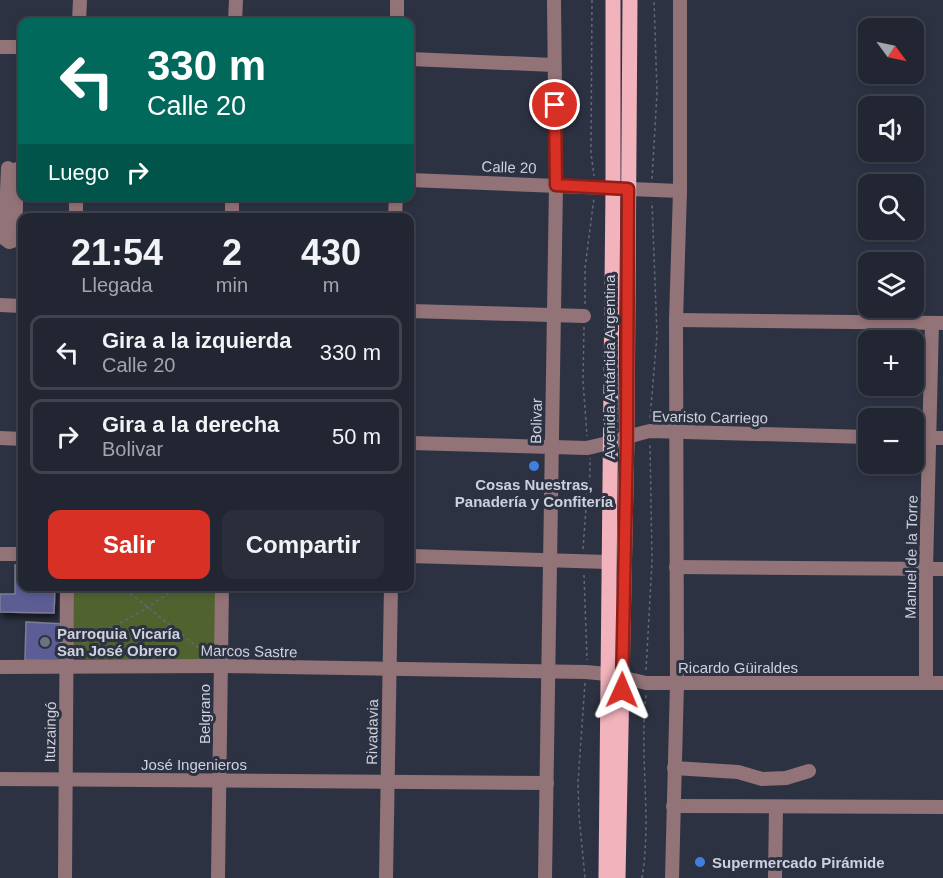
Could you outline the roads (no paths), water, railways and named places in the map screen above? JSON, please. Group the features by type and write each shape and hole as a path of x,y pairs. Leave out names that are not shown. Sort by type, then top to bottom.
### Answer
{"main road":[{"name":"Avenida Antártida Argentina","path":"606,878 627,436 621,188 613,0"},
{"name":"Avenida Antártida Argentina","path":"618,878 614,676 608,562 609,444 630,0"}],"street":[{"path":"79,18 80,0"},
{"path":"235,18 236,0"},
{"path":"397,0 397,18"},
{"name":"Bolivar","path":"545,878 556,185 555,0"},
{"path":"672,878 677,683 676,320 680,191 680,0"},
{"path":"0,47 18,47"},
{"path":"414,59 555,65"},
{"name":"Calle 20","path":"414,180 680,191"},
{"path":"0,305 18,306"},
{"path":"414,311 584,316"},
{"path":"676,320 938,323"},
{"name":"Manuel de la Torre","path":"926,683 927,569 936,438 938,323"},
{"name":"Evaristo Carriego","path":"414,443 587,448 609,444 627,436 650,431 858,437"},
{"path":"0,438 18,439"},
{"path":"0,554 18,554"},
{"path":"414,556 608,562"},
{"path":"676,567 943,569"},
{"name":"Ituzaingó","path":"65,878 67,591"},
{"name":"Belgrano","path":"218,878 222,591"},
{"name":"Rivadavia","path":"386,878 391,591"},
{"name":"Marcos Sastre","path":"0,667 221,666 390,670"},
{"name":"Ricardo Güiraldes","path":"390,670 614,676 646,683 943,684"},
{"path":"674,768 738,772 762,779 786,778 809,771"},
{"name":"José Ingenieros","path":"0,779 547,783"},
{"path":"673,806 943,807"},
{"path":"775,878 776,807"}],"place":[{"name":"Cosas Nuestras, Panadería y Confitería","path":"534,466"},
{"name":"Parroquia Vicaría San José Obrero","path":"45,642"},
{"name":"Supermercado Pirámide","path":"700,862"}]}
